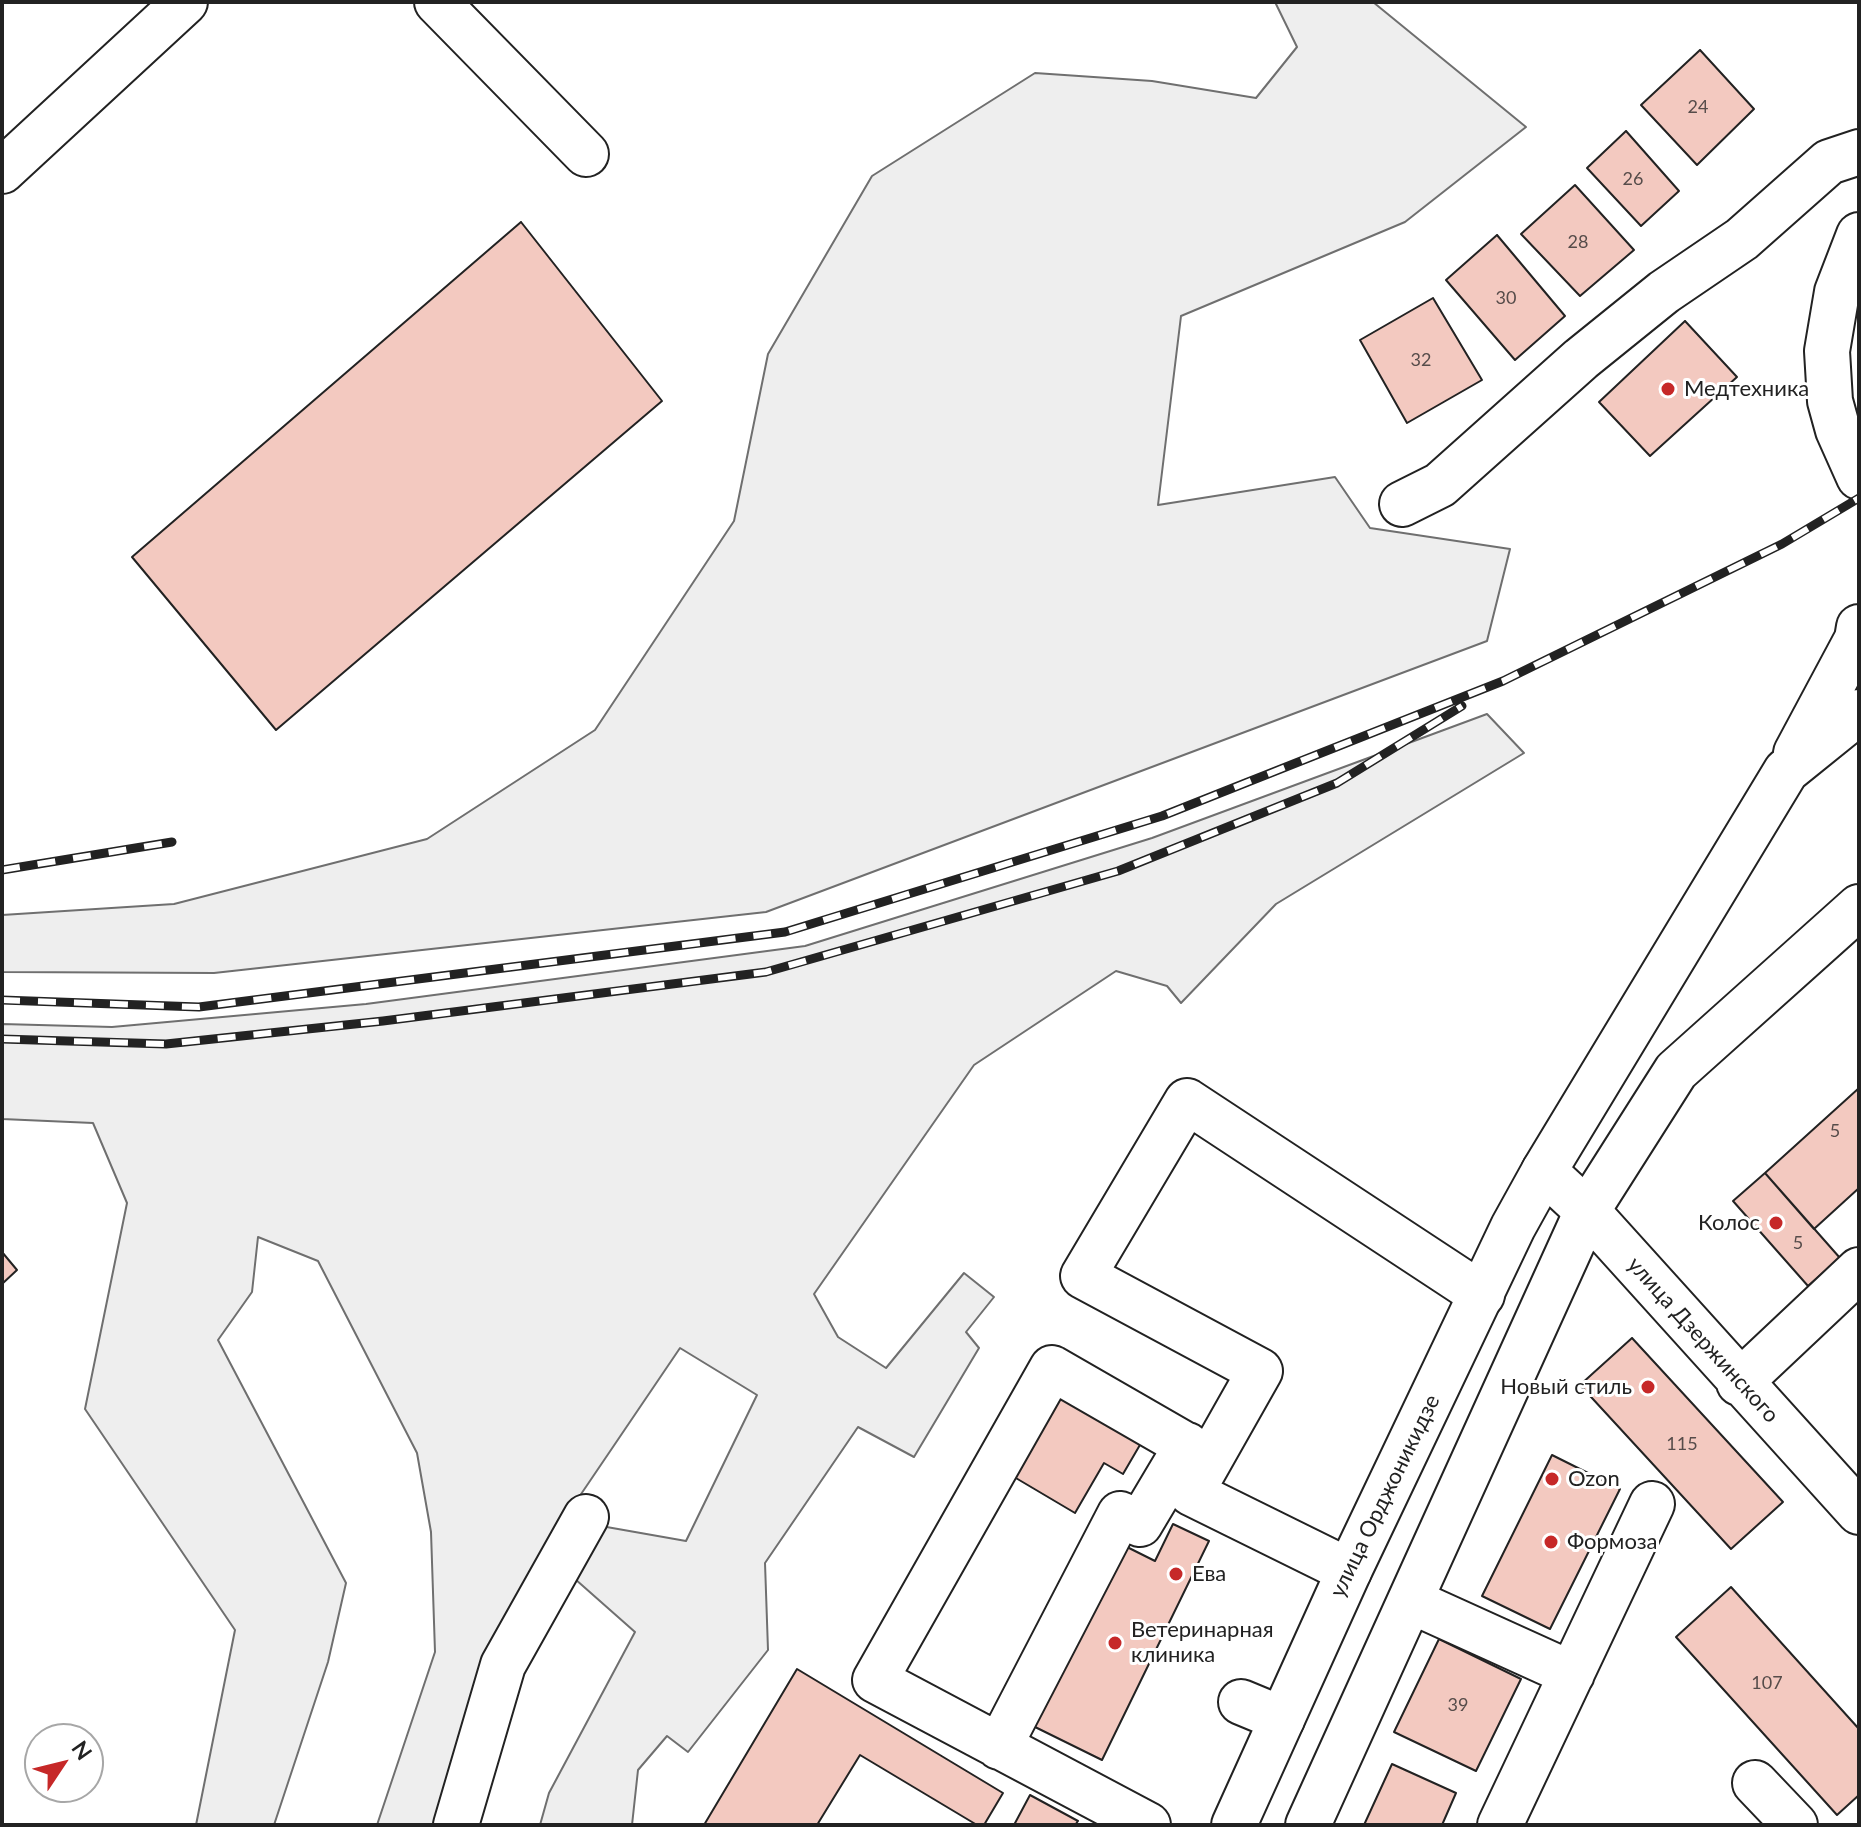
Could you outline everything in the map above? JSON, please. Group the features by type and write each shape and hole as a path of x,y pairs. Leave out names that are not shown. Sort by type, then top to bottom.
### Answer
{"main road":[{"path":"2,171 185,2"},
{"path":"445,3 586,154"},
{"path":"1402,504 1440,485 1581,359 1664,292 1742,239 1829,162 1859,152"},
{"path":"1859,235 1837,292 1827,351 1830,401 1838,430 1859,477"},
{"name":"улица Орджоникидзе","path":"1234,1825 1349,1571 1544,1171 1786,771 1857,639 1859,627"},
{"path":"1786,771 1859,712"},
{"path":"1308,1825 1587,1211 1676,1071 1859,907"},
{"path":"999,1747 1120,1514 1140,1524 1260,1371 1083,1276 1187,1101 1482,1295"},
{"name":"улица Дзержинского","path":"1544,1171 1587,1211 1739,1383 1859,1512"},
{"path":"1739,1383 1859,1270"},
{"path":"1148,1825 875,1680 1052,1368 1198,1452"},
{"path":"1198,1452 1191,1493 1349,1571"},
{"path":"1500,1825 1652,1504"},
{"path":"456,1825 503,1665 586,1517"},
{"path":"1411,1601 1572,1674"},
{"path":"1241,1702 1282,1719"},
{"path":"1755,1783 1795,1825"}],"shaded area":[{"path":"1275,2 1373,2 1526,127 1405,222 1181,316 1158,505 1335,477 1370,528 1510,549 1487,641 766,912 214,973 2,972 2,915 174,904 427,839 595,730 734,521 768,354 872,176 1035,73 1152,81 1256,98 1297,47"},
{"path":"1487,714 1524,753 1276,904 1181,1003 1167,986 1116,971 974,1065 814,1294 838,1337 886,1368 964,1273 994,1297 966,1332 979,1348 914,1457 858,1427 765,1563 768,1650 688,1752 667,1736 638,1770 632,1825 540,1825 549,1793 635,1632 575,1579 601,1526 686,1541 757,1395 680,1348 575,1503 439,1825 377,1825 435,1652 431,1532 417,1453 318,1261 258,1237 252,1292 218,1340 346,1583 328,1662 274,1825 196,1825 235,1630 85,1409 127,1203 93,1123 2,1119 2,1024 112,1027 366,1004 805,946 1152,838"}],"building":[{"path":"1700,50 1754,109 1697,165 1641,105"},
{"path":"1626,131 1679,191 1641,226 1587,168"},
{"path":"1575,185 1634,250 1580,296 1521,234"},
{"path":"521,222 662,401 276,730 132,557"},
{"path":"1497,235 1565,316 1515,360 1446,280"},
{"path":"1433,298 1482,380 1407,423 1360,340"},
{"path":"1685,321 1737,377 1650,456 1599,402"},
{"path":"1859,1088 1859,1188 1814,1229 1765,1173"},
{"path":"1765,1173 1840,1258 1808,1286 1733,1201"},
{"path":"2,1252 17,1270 2,1284"},
{"path":"1632,1338 1783,1502 1731,1549 1580,1385"},
{"path":"1055,1385 1144,1438 1123,1474 1104,1463 1075,1513 1004,1471"},
{"name":"Формоза","path":"1552,1455 1620,1489 1550,1629 1482,1596"},
{"name":"Ветеринарная клиника","path":"1173,1524 1209,1541 1102,1760 1031,1725 1119,1543 1155,1561"},
{"path":"1731,1587 1859,1729 1859,1795 1837,1815 1676,1637"},
{"path":"1439,1639 1521,1679 1476,1771 1394,1732"},
{"path":"797,1669 1003,1793 984,1825 977,1825 860,1755 817,1825 704,1825"},
{"path":"1392,1764 1456,1793 1442,1825 1364,1825"},
{"path":"1030,1795 1078,1821 1075,1825 1014,1825"}],"railway":[{"path":"2,1000 199,1007 785,932 1162,816 1503,681 1782,544 1859,498"},
{"path":"2,1039 166,1044 383,1021 766,972 1118,871 1337,783 1462,706"},
{"path":"2,870 172,842"}],"place":[{"name":"Медтехника","path":"1668,389"},
{"name":"Колос","path":"1776,1223"},
{"name":"Новый стиль","path":"1648,1387"},
{"name":"Ozon","path":"1552,1479"},
{"name":"Формоза","path":"1551,1542"},
{"name":"Ева","path":"1176,1574"},
{"name":"Ветеринарная клиника","path":"1115,1643"}]}
